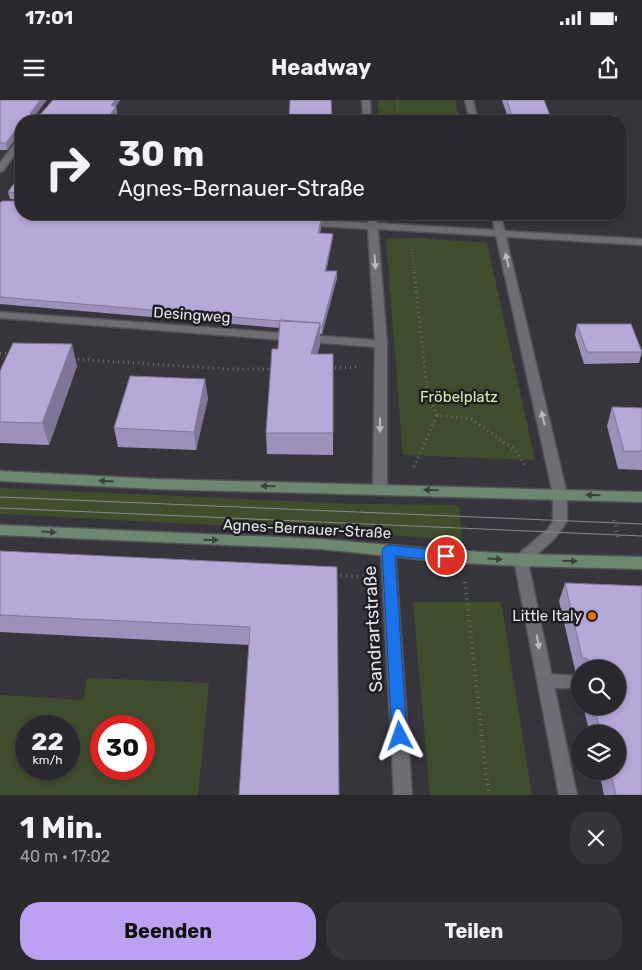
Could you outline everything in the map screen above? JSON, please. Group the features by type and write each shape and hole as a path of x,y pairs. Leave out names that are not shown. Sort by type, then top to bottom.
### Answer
{"main road":[{"path":"0,476 156,484 642,497"},
{"name":"Agnes-Bernauer-Straße","path":"0,530 321,544 521,560 642,563"}],"street":[{"path":"366,100 367,115"},
{"path":"469,100 473,115"},
{"path":"0,169 15,149"},
{"path":"372,220 381,344 380,489"},
{"path":"498,220 560,494 560,520 553,533 521,560 568,795"},
{"path":"299,221 642,242"},
{"name":"Desingweg","path":"0,315 381,344"},
{"name":"Sandrartstraße","path":"388,550 403,795"},
{"path":"546,681 571,682"}],"path":[{"path":"397,100 398,115"},
{"path":"410,228 427,390 437,415 413,468"},
{"path":"0,353 17,355"},
{"path":"69,359 227,369 274,369"},
{"path":"322,368 360,367"},
{"path":"437,415 472,419 515,450 529,473"},
{"path":"608,495 624,562"},
{"path":"332,575 390,578"},
{"path":"456,582 474,582"},
{"path":"465,582 486,774 490,795"}],"green space":[{"path":"377,100 455,100 459,115 378,115"},
{"name":"Fröbelplatz","path":"418,238 487,243 535,460 403,455 386,239"},
{"path":"0,488 355,504 459,505 462,541 370,533 0,514"},
{"path":"413,602 501,602 532,795 430,795"},
{"path":"87,678 209,683 198,795 0,795 0,695 83,700"}],"building":[{"path":"0,100 40,100 30,114 34,115 15,115 15,131 6,143 0,143"},
{"path":"53,100 115,100 111,106 116,106 110,115 40,115"},
{"path":"290,100 331,100 332,115 289,115"},
{"path":"507,100 544,100 550,115 512,115"},
{"path":"15,182 15,193 8,192"},
{"path":"2,201 15,201 15,220 321,220 318,233 333,234 325,271 337,271 322,327 320,323 0,297 0,203"},
{"path":"280,320 320,323 311,354 333,354 333,433 266,433 272,349 278,349"},
{"path":"577,324 631,324 642,352 587,352"},
{"path":"13,343 72,344 42,423 0,422 0,371"},
{"path":"130,376 205,379 194,432 114,428"},
{"path":"612,407 642,408 642,451 624,451"},
{"path":"0,551 337,567 339,795 239,795 250,627 0,615"},
{"path":"565,583 642,586 642,795 616,795 612,780 626,780 626,725 599,725 596,715 626,715 626,660 588,660 582,657"}],"tram line":[{"path":"0,497 642,524"},
{"path":"0,508 642,536"}],"place":[{"name":"Little Italy","path":"592,616"}],"route":[{"path":"400,736 388,550 446,556"}]}
